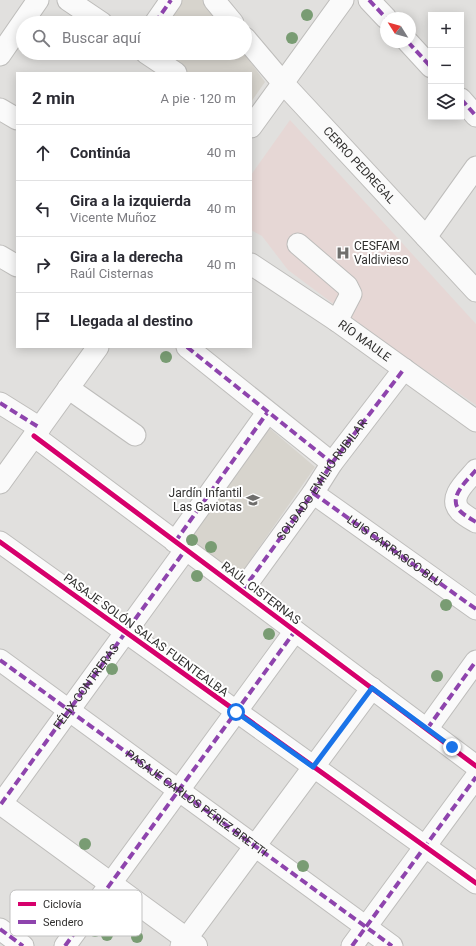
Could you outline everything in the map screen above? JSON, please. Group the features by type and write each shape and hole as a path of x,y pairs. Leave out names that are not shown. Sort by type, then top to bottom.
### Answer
{"main road":[{"path":"1,804 119,890"},
{"path":"142,908 188,944"}],"street":[{"path":"27,16 38,0"},
{"path":"68,0 92,16"},
{"path":"160,16 171,0"},
{"path":"214,0 227,16"},
{"path":"252,125 343,0"},
{"path":"369,0 380,12"},
{"path":"0,55 16,32"},
{"name":"CERRO PEDREGAL","path":"252,46 283,84 476,291"},
{"path":"414,48 428,64"},
{"path":"156,60 174,72"},
{"path":"464,102 476,116"},
{"path":"0,109 16,118"},
{"path":"426,238 476,166"},
{"path":"298,244 347,286 351,294 337,321"},
{"path":"0,256 16,265"},
{"name":"RÍO MAULE","path":"252,265 337,321 476,421"},
{"path":"0,483 97,348"},
{"path":"188,348 332,463"},
{"name":"SOLDADO EMILIO RUBILAR","path":"242,591 313,493 332,463 404,370"},
{"path":"68,388 135,435"},
{"name":"RAÚL CISTERNAS","path":"0,403 181,546 476,766"},
{"name":"FÉLIX CONTRERAS","path":"1,804 126,632 267,412"},
{"path":"468,516 455,503 456,495 476,470"},
{"name":"LUIS CARRASCO BLU","path":"313,493 476,609"},
{"name":"PASAJE SOLÓN SALAS FUENTEALBA","path":"0,542 476,883"},
{"path":"105,890 295,631"},
{"name":"PASAJE CARLOS PÉREZ BRETTI","path":"0,660 392,946"},
{"path":"427,729 476,661"},
{"path":"188,944 255,846 372,688"},
{"path":"352,946 476,777"},
{"path":"0,929 23,946"},
{"path":"64,946 71,936"}],"shaded area":[{"path":"177,0 204,0 216,16 166,16"},
{"path":"168,60 249,60 265,82 252,101 252,72 186,72"},
{"name":"CESFAM Valdivieso","path":"290,120 476,324 476,405 390,346 288,270 262,236 252,231 252,174"},
{"name":"Jardín Infantil Las Gaviotas","path":"267,426 315,467 242,572 232,574 192,544 189,532"}],"marked path":[{"path":"160,16 171,0"},
{"path":"369,0 380,12"},
{"path":"414,48 428,64"},
{"path":"464,102 476,116"},
{"path":"188,348 332,463"},
{"path":"242,591 313,493 332,463 404,369"},
{"path":"0,403 40,428"},
{"path":"175,542 267,413"},
{"path":"476,470 460,489 456,500 460,511 476,522"},
{"path":"313,493 476,609"},
{"path":"1,804 186,549"},
{"path":"106,890 295,631"},
{"path":"0,660 392,946"},
{"path":"427,729 476,661"},
{"path":"352,946 476,777"},
{"path":"0,929 23,946"},
{"path":"65,946 72,936"}],"cycle path":[{"path":"34,436 476,766"},
{"path":"0,542 476,883"}],"place":[{"name":"CESFAM Valdivieso","path":"343,253"},
{"name":"Jardín Infantil Las Gaviotas","path":"253,500"}],"route":[{"path":"236,712 313,767 372,688 452,747"}]}
